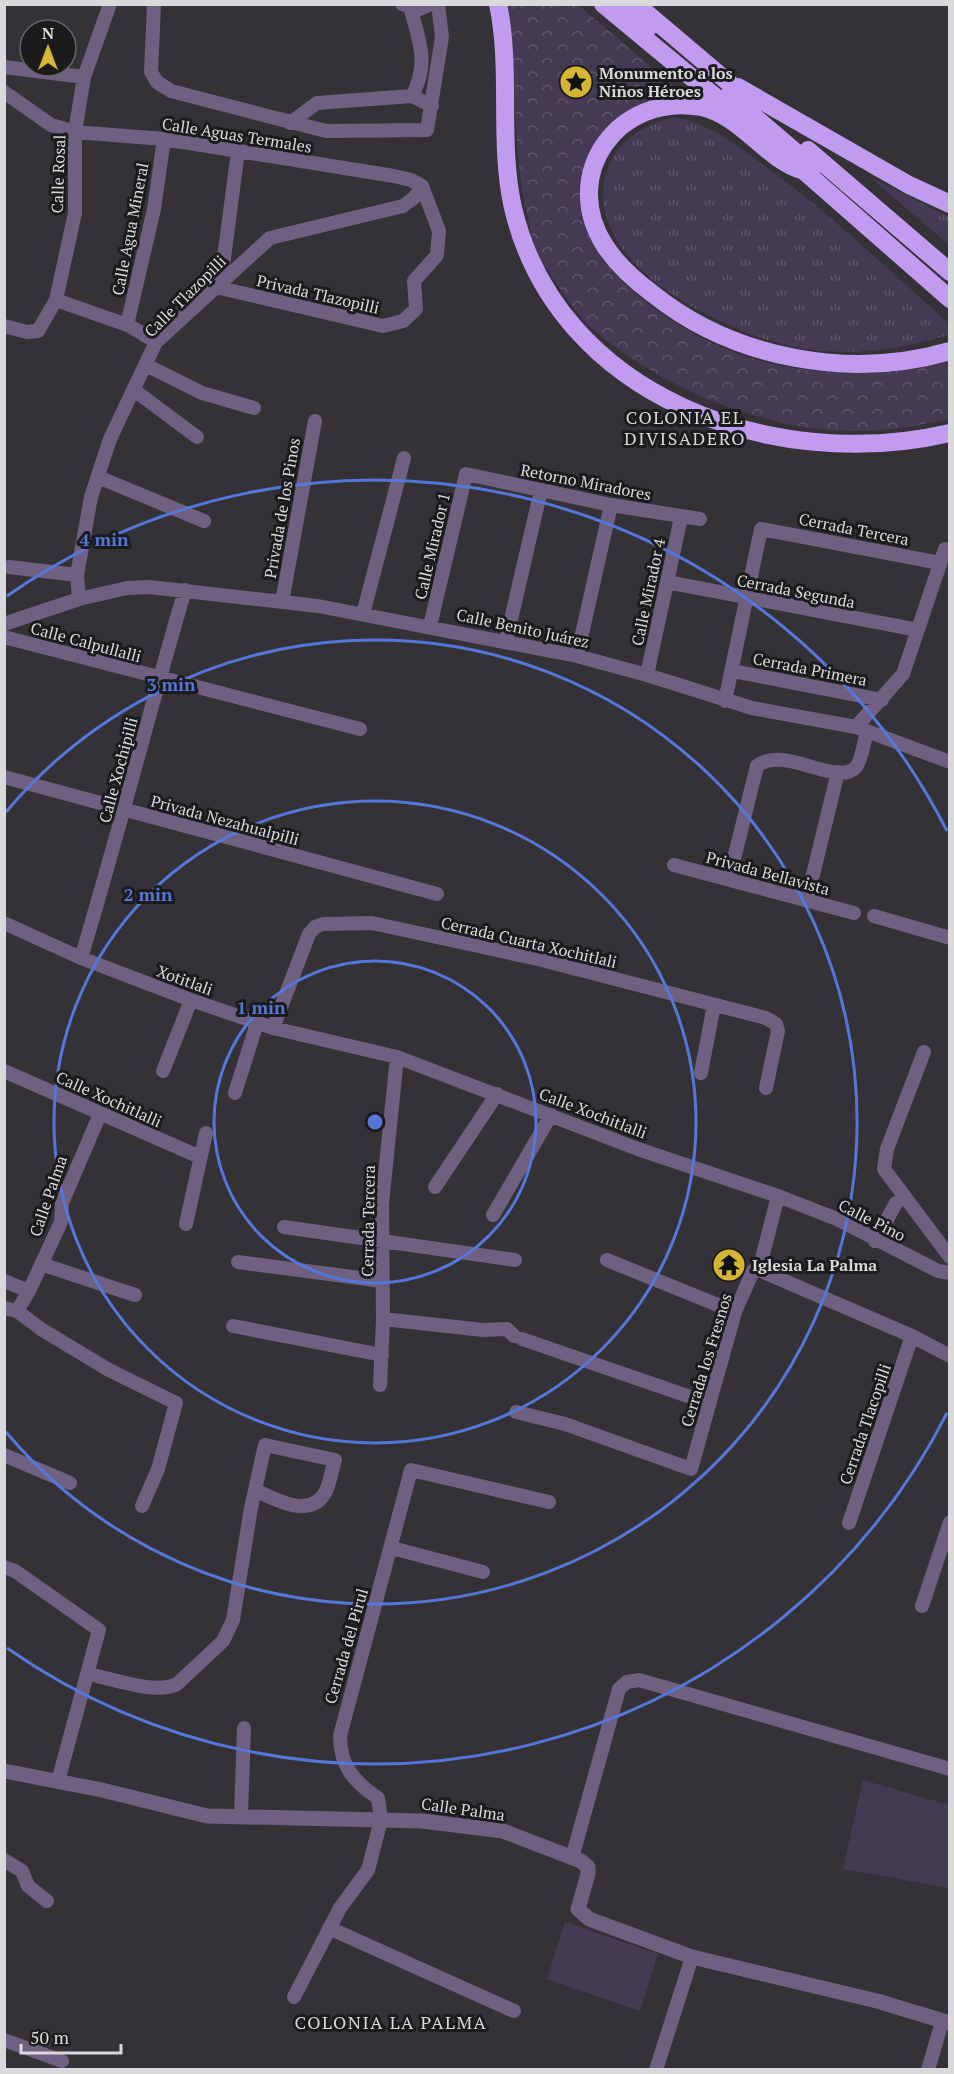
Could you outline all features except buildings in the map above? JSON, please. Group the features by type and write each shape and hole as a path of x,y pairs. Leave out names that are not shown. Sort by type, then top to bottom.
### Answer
{"highway":[{"path":"498,4 503,28 507,164 513,206 522,242 542,282 595,350 654,392 683,408 719,424 760,435 795,441 886,443 950,433"},
{"path":"603,4 804,171 950,299"},
{"path":"623,4 950,284"},
{"path":"638,4 950,267"},
{"path":"638,4 950,272"},
{"path":"733,85 909,185 950,204"},
{"path":"804,171 786,164 730,119 701,107 676,107 644,112 619,126 597,155 589,181 594,224 604,245 621,269 667,306 720,335 787,356 857,364 905,360 950,351"}],"street":[{"name":"Calle Rosal","path":"4,326 27,332 38,331 56,300 75,213 75,132 84,77 110,4"},
{"path":"154,4 151,72 157,82 171,91 326,131 427,130 442,37 438,4"},
{"path":"412,96 421,79 423,61 407,7 423,9 431,4"},
{"path":"4,67 84,77"},
{"name":"Calle Aguas Termales","path":"4,92 51,124 75,132 164,140 238,151 394,176 411,180 422,186"},
{"path":"290,123 317,104 412,96 432,106"},
{"name":"Calle Agua Mineral","path":"127,325 146,247 164,140"},
{"path":"219,284 238,151"},
{"name":"Privada Tlazopilli","path":"219,284 383,326 403,321 416,309 414,280 437,255 439,231 422,186"},
{"name":"Calle Tlazopilli","path":"79,599 77,575 91,497 110,439 156,342 270,238 403,206 415,197 422,186"},
{"path":"56,300 127,325 156,342"},
{"path":"146,365 202,393 254,408"},
{"path":"134,390 197,437"},
{"name":"Privada de los Pinos","path":"282,602 315,421"},
{"path":"363,614 404,458"},
{"name":"Retorno Miradores","path":"466,474 611,505 700,519"},
{"name":"Calle Mirador 1","path":"430,626 466,474"},
{"path":"98,477 204,521"},
{"path":"506,642 541,490"},
{"path":"577,656 611,505"},
{"name":"Calle Mirador 4","path":"647,675 681,517"},
{"name":"Cerrada Tercera","path":"746,599 761,529 940,563"},
{"name":"Cerrada Primera","path":"861,729 903,674 940,563 947,549"},
{"path":"9,567 77,575"},
{"name":"Cerrada Segunda","path":"667,582 746,599 918,630"},
{"name":"Calle Benito Juárez","path":"79,599 127,588 185,590 282,602 430,626 577,656 647,675 725,701 861,729 950,762"},
{"name":"Calle Xochipilli","path":"81,958 125,811 159,678 185,590"},
{"path":"4,624 79,599"},
{"path":"725,701 746,599"},
{"name":"Calle Calpullalli","path":"4,638 360,729"},
{"name":"Cerrada Primera","path":"732,671 882,700"},
{"path":"729,879 757,766 765,760 777,759 838,772 849,772 857,766 861,729"},
{"path":"807,900 838,772"},
{"name":"Privada Nezahualpilli","path":"4,777 437,894"},
{"name":"Privada Bellavista","path":"674,865 854,913"},
{"path":"874,916 950,938"},
{"name":"Xotitlali","path":"4,923 81,958 257,1023 397,1057"},
{"name":"Cerrada Cuarta Xochitlali","path":"273,1028 309,934 315,927 337,923 372,923 527,956 766,1018 776,1024 778,1031 766,1088"},
{"path":"163,1071 191,1000"},
{"path":"701,1074 714,1005"},
{"path":"235,1093 257,1023"},
{"path":"924,1052 887,1149 884,1169 950,1257"},
{"name":"Cerrada Tercera","path":"380,1385 383,1319 382,1204 397,1057"},
{"name":"Calle Xochitlalli","path":"397,1057 638,1149 778,1196"},
{"name":"Calle Xochitlalli","path":"4,1071 200,1157"},
{"path":"435,1187 497,1094"},
{"name":"Calle Palma","path":"11,1310 29,1291 61,1222 62,1203 76,1165 100,1114"},
{"path":"493,1215 551,1115"},
{"path":"186,1224 206,1133"},
{"name":"Calle Pino","path":"778,1196 837,1219 875,1241 938,1271 950,1273"},
{"name":"Cerrada los Fresnos","path":"516,1412 565,1424 691,1469 735,1312 753,1271 759,1269 778,1196"},
{"path":"875,1241 896,1203"},
{"path":"284,1227 515,1260"},
{"path":"607,1260 735,1312"},
{"path":"238,1262 383,1281"},
{"path":"41,1264 135,1295"},
{"path":"759,1269 912,1336 950,1356"},
{"path":"4,1281 29,1291"},
{"path":"11,1310 110,1370 176,1403 158,1469 142,1506"},
{"path":"383,1319 483,1330 507,1329 518,1337 708,1403"},
{"path":"233,1326 382,1355"},
{"name":"Cerrada Tlacopilli","path":"849,1523 912,1336"},
{"path":"89,1674 168,1689 177,1684 223,1641 233,1620 255,1490 265,1445 335,1460 326,1491 317,1502 305,1506 291,1506 255,1490"},
{"path":"4,1455 70,1483"},
{"name":"Cerrada del Pirul","path":"381,1820 378,1798 352,1777 341,1758 340,1736 352,1683 392,1548 411,1470 549,1502"},
{"path":"922,1606 950,1522"},
{"path":"392,1548 483,1572"},
{"path":"4,1567 15,1571 99,1630 89,1674 58,1781"},
{"path":"927,2070 946,2023 877,2001 692,1957 583,1916 578,1909 588,1867 572,1858 619,1689 627,1682 639,1680 950,1769"},
{"path":"240,1816 244,1728"},
{"name":"Calle Palma","path":"4,1771 58,1781 207,1816 422,1821 503,1831 572,1858"},
{"path":"294,1997 339,1908 368,1870 381,1820"},
{"path":"4,1860 22,1871 28,1886 47,1901"},
{"path":"329,1928 514,2011"},
{"path":"656,2070 692,1957"},
{"path":"4,2040 62,2061"}],"green space":[{"path":"508,5 578,5 692,101 605,133 593,201 591,233 604,260 625,284 674,322 710,342 748,357 786,367 826,372 866,372 908,368 949,359 949,419 886,430 864,431 828,430 791,425 718,403 682,387 649,369 589,326 554,280 532,239 519,164"},
{"path":"674,117 701,125 724,137 793,187 861,244 949,324 949,335 894,348 857,352 801,348 771,341 736,328 700,311 666,290 636,265 615,236 604,205 607,171 617,150 633,135"},
{"path":"870,177 949,217 949,245"},
{"path":"863,1780 949,1805 949,1888 843,1869"},
{"path":"565,1922 658,1954 640,2011 547,1979"}],"place":[{"name":"Monumento a los Niños Héroes","path":"576,82"},
{"name":"Iglesia La Palma","path":"729,1265"}],"district":[{"name":"COLONIA EL DIVISADERO","path":"685,427"},
{"name":"COLONIA LA PALMA","path":"391,2022"}]}
